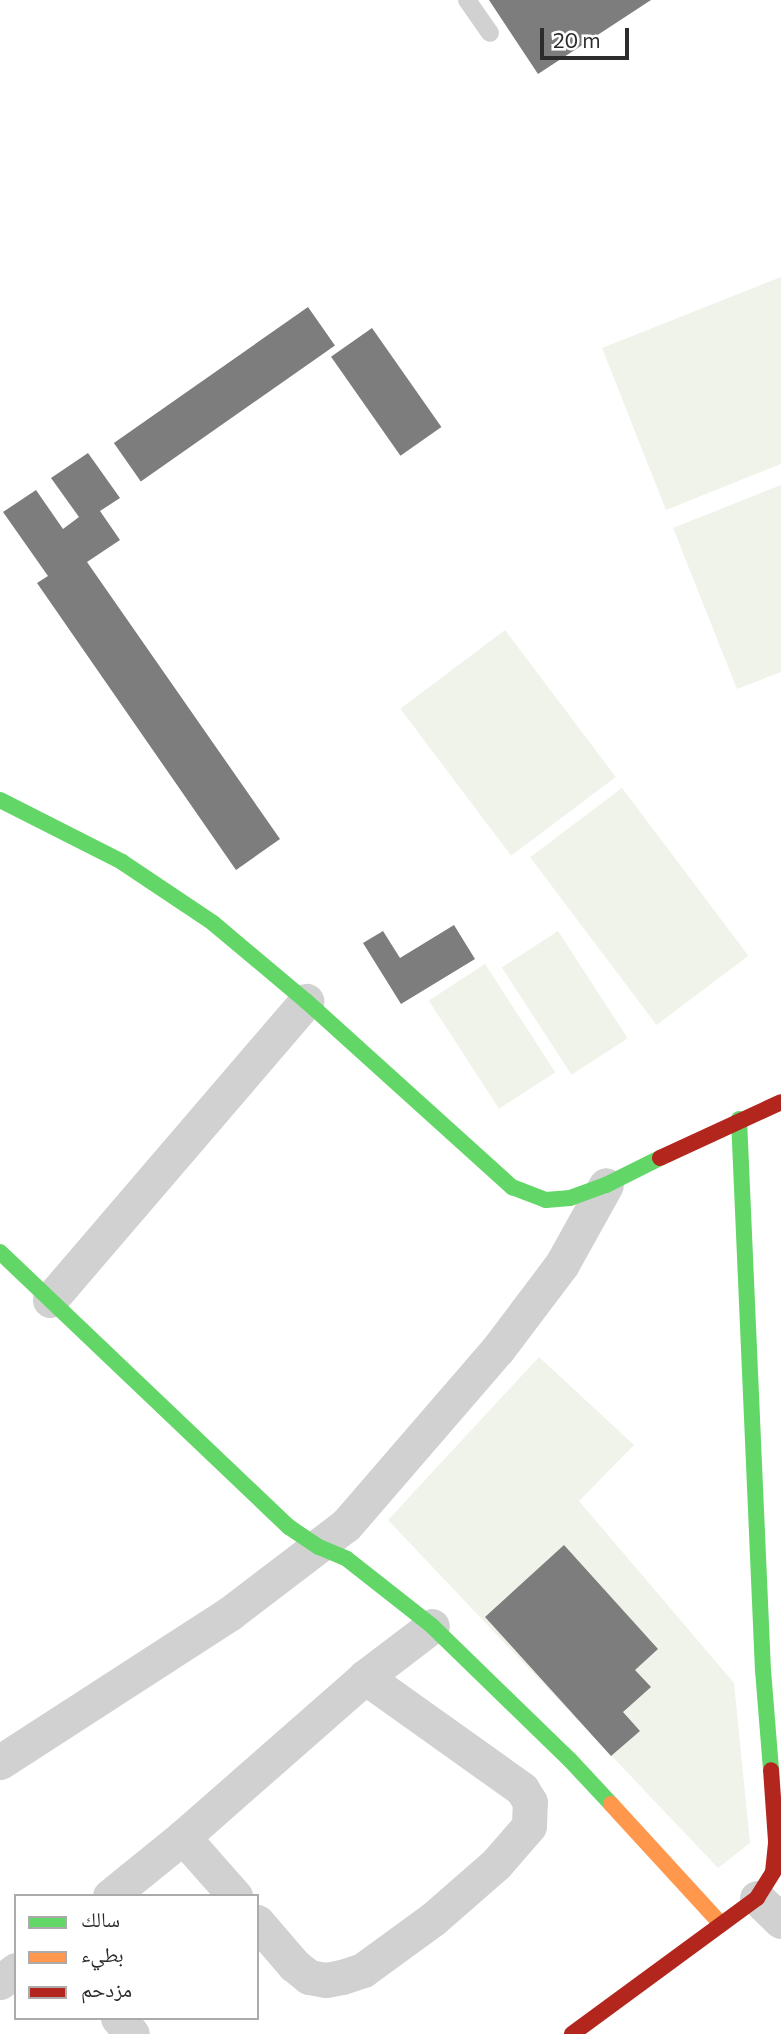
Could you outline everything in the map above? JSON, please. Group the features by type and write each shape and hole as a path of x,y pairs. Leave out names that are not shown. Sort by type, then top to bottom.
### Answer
{"street":[{"path":"0,800 122,862 213,923 306,1001 512,1187 546,1200 570,1198 607,1185 739,1119 781,1102"},
{"path":"50,1300 306,1001"},
{"path":"572,2034 721,1924 769,1910 776,1841 772,1671 739,1119"},
{"path":"0,1762 229,1614 346,1525 498,1349 562,1264 607,1185"},
{"path":"0,1252 289,1527 319,1547 347,1559 432,1626 570,1760 721,1924"},
{"path":"112,1894 183,1837 365,1677 432,1626"},
{"path":"259,1924 294,1965 309,1977 326,1980 342,1977 363,1969 433,1919 496,1864 529,1826 530,1802 522,1789 365,1677"},
{"path":"183,1837 233,1894"},
{"path":"120,2020 132,2034"}],"lane":[{"path":"467,0 490,33"}],"shaded area":[{"path":"781,277 781,464 666,510 602,348"},
{"path":"781,485 781,672 737,689 673,528"},
{"path":"505,630 616,777 511,856 400,709"},
{"path":"622,788 748,956 657,1025 530,857"},
{"path":"558,931 628,1038 572,1075 502,967"},
{"path":"485,964 555,1072 499,1109 429,1000"},
{"path":"539,1357 634,1445 579,1501 734,1683 750,1843 718,1868 388,1520"}],"building":[{"path":"489,0 651,0 538,74"},
{"path":"308,307 335,346 141,481 114,443"},
{"path":"372,328 441,427 400,456 331,357"},
{"path":"88,453 120,498 100,511 120,540 87,562 280,839 236,870 37,583 48,576 3,512 36,490 63,529 79,517 51,478"},
{"path":"454,925 475,959 401,1004 363,943 383,931 400,958"},
{"path":"564,1545 658,1649 635,1670 651,1687 623,1712 640,1731 611,1756 485,1617"}],"traffic: fast":[{"path":"0,800 122,862 213,923 306,1001 512,1187 546,1200 570,1198 606,1185 660,1158"},
{"path":"739,1119 763,1670 771,1770"},
{"path":"0,1252 289,1527 319,1547 347,1559 432,1626 570,1760 611,1804"}],"traffic: slow":[{"path":"611,1804 721,1924"}],"traffic: jam":[{"path":"660,1158 781,1102"},
{"path":"572,2034 757,1898 773,1872 776,1841 771,1770"}]}
